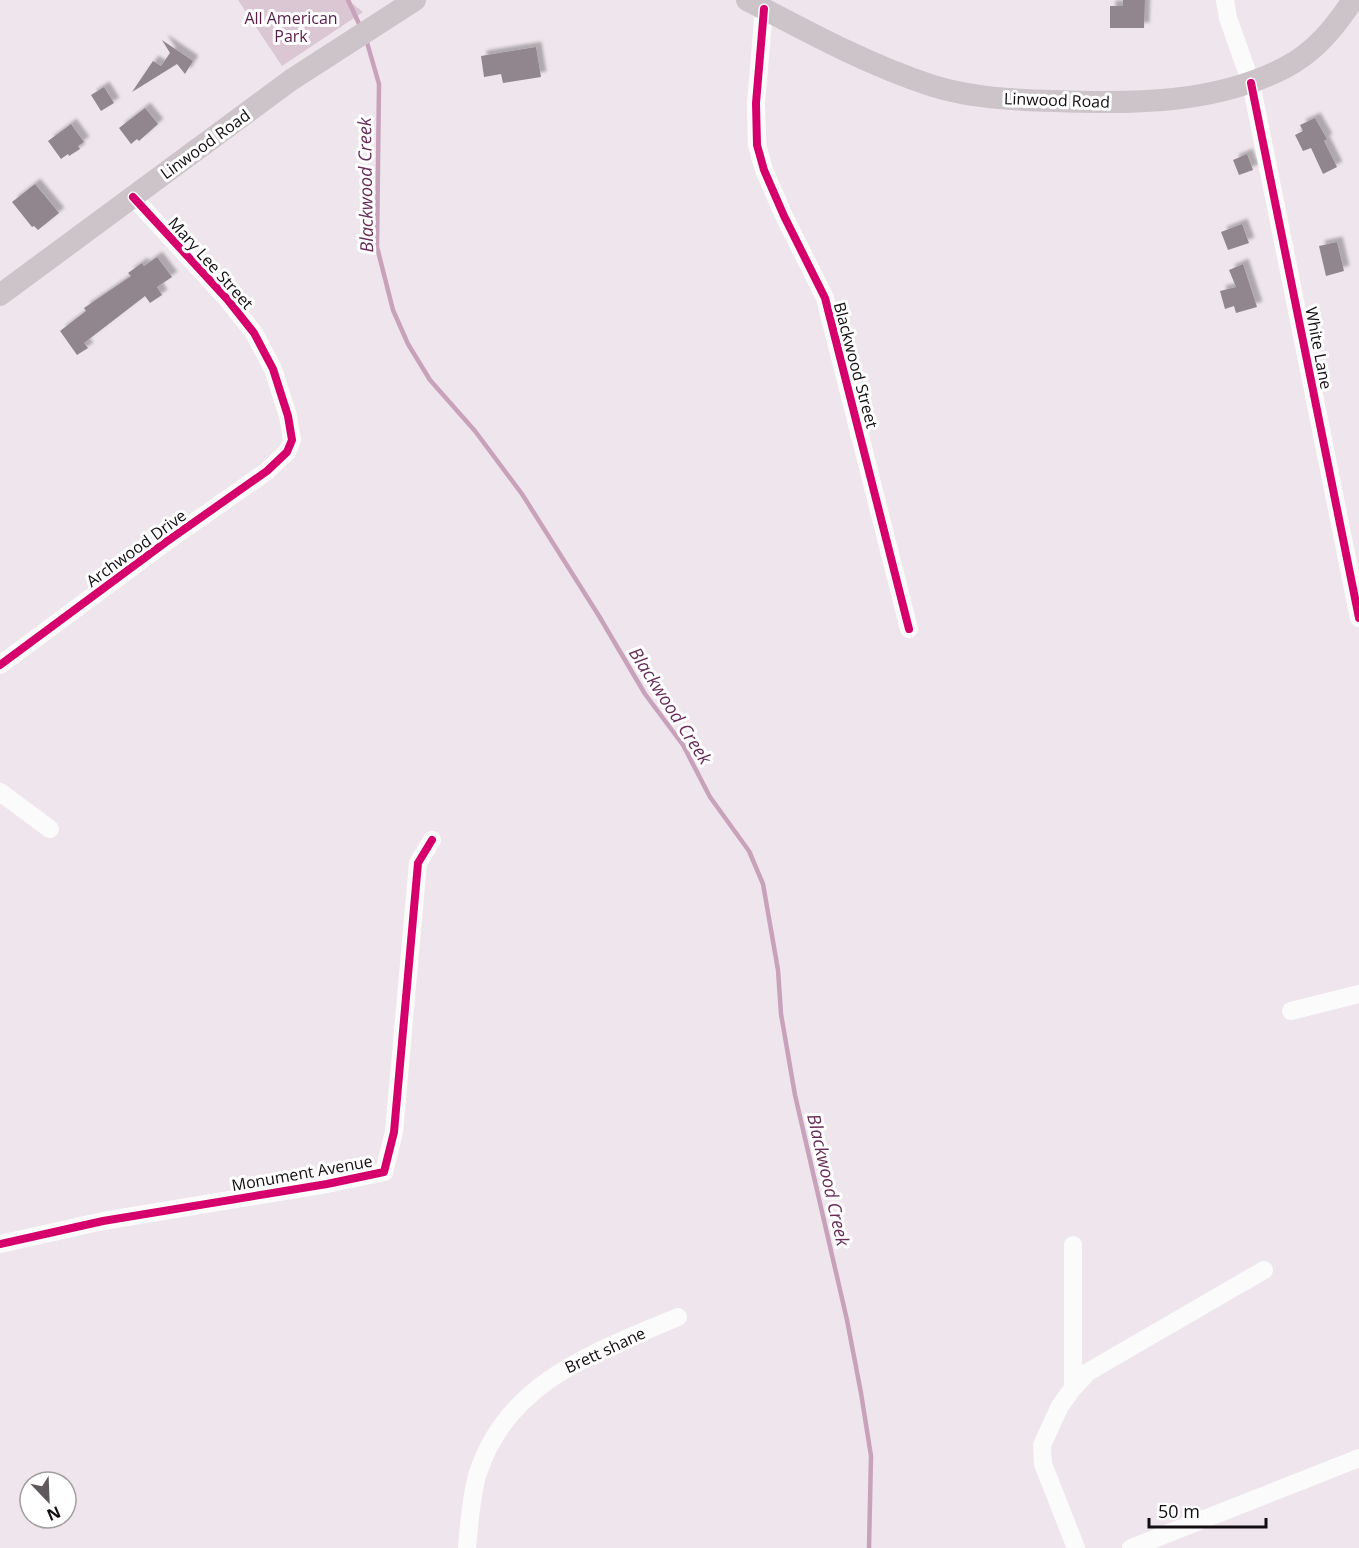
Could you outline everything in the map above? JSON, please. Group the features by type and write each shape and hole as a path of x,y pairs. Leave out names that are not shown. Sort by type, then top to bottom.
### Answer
{"main road":[{"name":"Linwood Road","path":"0,295 291,80 415,0"},
{"name":"Linwood Road","path":"756,4 886,69 936,87 1004,99 1129,102 1212,93 1251,83 1288,66 1315,48 1353,0"}],"street":[{"name":"White Lane","path":"1225,0 1228,18 1251,83 1359,618"},
{"name":"Blackwood Street","path":"756,4 757,145 764,170 784,216 825,298 909,628"},
{"name":"Mary Lee Street","path":"133,197 227,299 254,333 273,369 288,416 292,440 287,452"},
{"name":"Archwood Drive","path":"0,665 156,549 267,471 287,452"},
{"path":"0,792 50,829"},
{"name":"Monument Avenue","path":"0,1244 103,1221 327,1184 384,1172 394,1132 418,863 432,840"},
{"path":"1291,1011 1359,994"},
{"path":"1073,1245 1073,1388"},
{"path":"1076,1548 1043,1464 1042,1445 1060,1406 1088,1372 1264,1270"},
{"name":"Brett shane","path":"467,1548 477,1477 487,1449 511,1414 531,1392 548,1378 584,1358 678,1317"},
{"path":"1131,1548 1359,1458"}],"green space":[{"name":"All American Park","path":"238,0 348,0 363,12 282,66"}],"building":[{"path":"1123,0 1145,0 1144,28 1110,28 1110,6 1123,6"},
{"path":"162,40 193,61 185,74 177,64 132,92 153,61 161,66 170,53"},
{"path":"536,47 541,77 503,83 501,74 484,77 481,56"},
{"path":"104,87 114,103 101,111 91,95"},
{"path":"145,108 158,124 139,141 137,139 131,144 119,128"},
{"path":"1315,118 1327,139 1324,141 1337,167 1323,174 1311,148 1303,151 1295,135 1303,131 1300,125"},
{"path":"71,124 84,142 78,146 80,149 61,159 48,141"},
{"path":"1247,154 1253,170 1239,175 1233,160"},
{"path":"35,184 59,213 38,230 32,227 12,202"},
{"path":"1242,224 1249,243 1228,250 1221,232"},
{"path":"1337,242 1344,271 1326,276 1319,246"},
{"path":"157,257 172,277 157,287 162,295 150,303 145,296 84,343 88,348 77,355 60,331 86,311 84,308 131,276 128,273 142,263 144,266"},
{"path":"1243,264 1257,307 1236,313 1234,306 1225,309 1220,291 1236,287 1229,270"}],"waterway":[{"name":"Blackwood Creek","path":"348,0 361,28"},
{"name":"Blackwood Creek","path":"366,39 379,84 377,247 393,310 408,344 430,380 475,431 522,494 645,694 683,745 710,797 749,851 763,884 778,970 781,1014 795,1095 847,1320 861,1393 871,1456 869,1548"}],"cycle path":[{"path":"764,9 756,103 757,145 764,170 784,216 825,298 909,629"},
{"path":"1251,83 1359,618"},
{"path":"0,665 166,542 267,471 287,452 292,440 288,416 273,369 254,333 227,299 133,197"},
{"path":"0,1244 103,1221 327,1184 384,1172 394,1132 418,863 432,840"}]}
